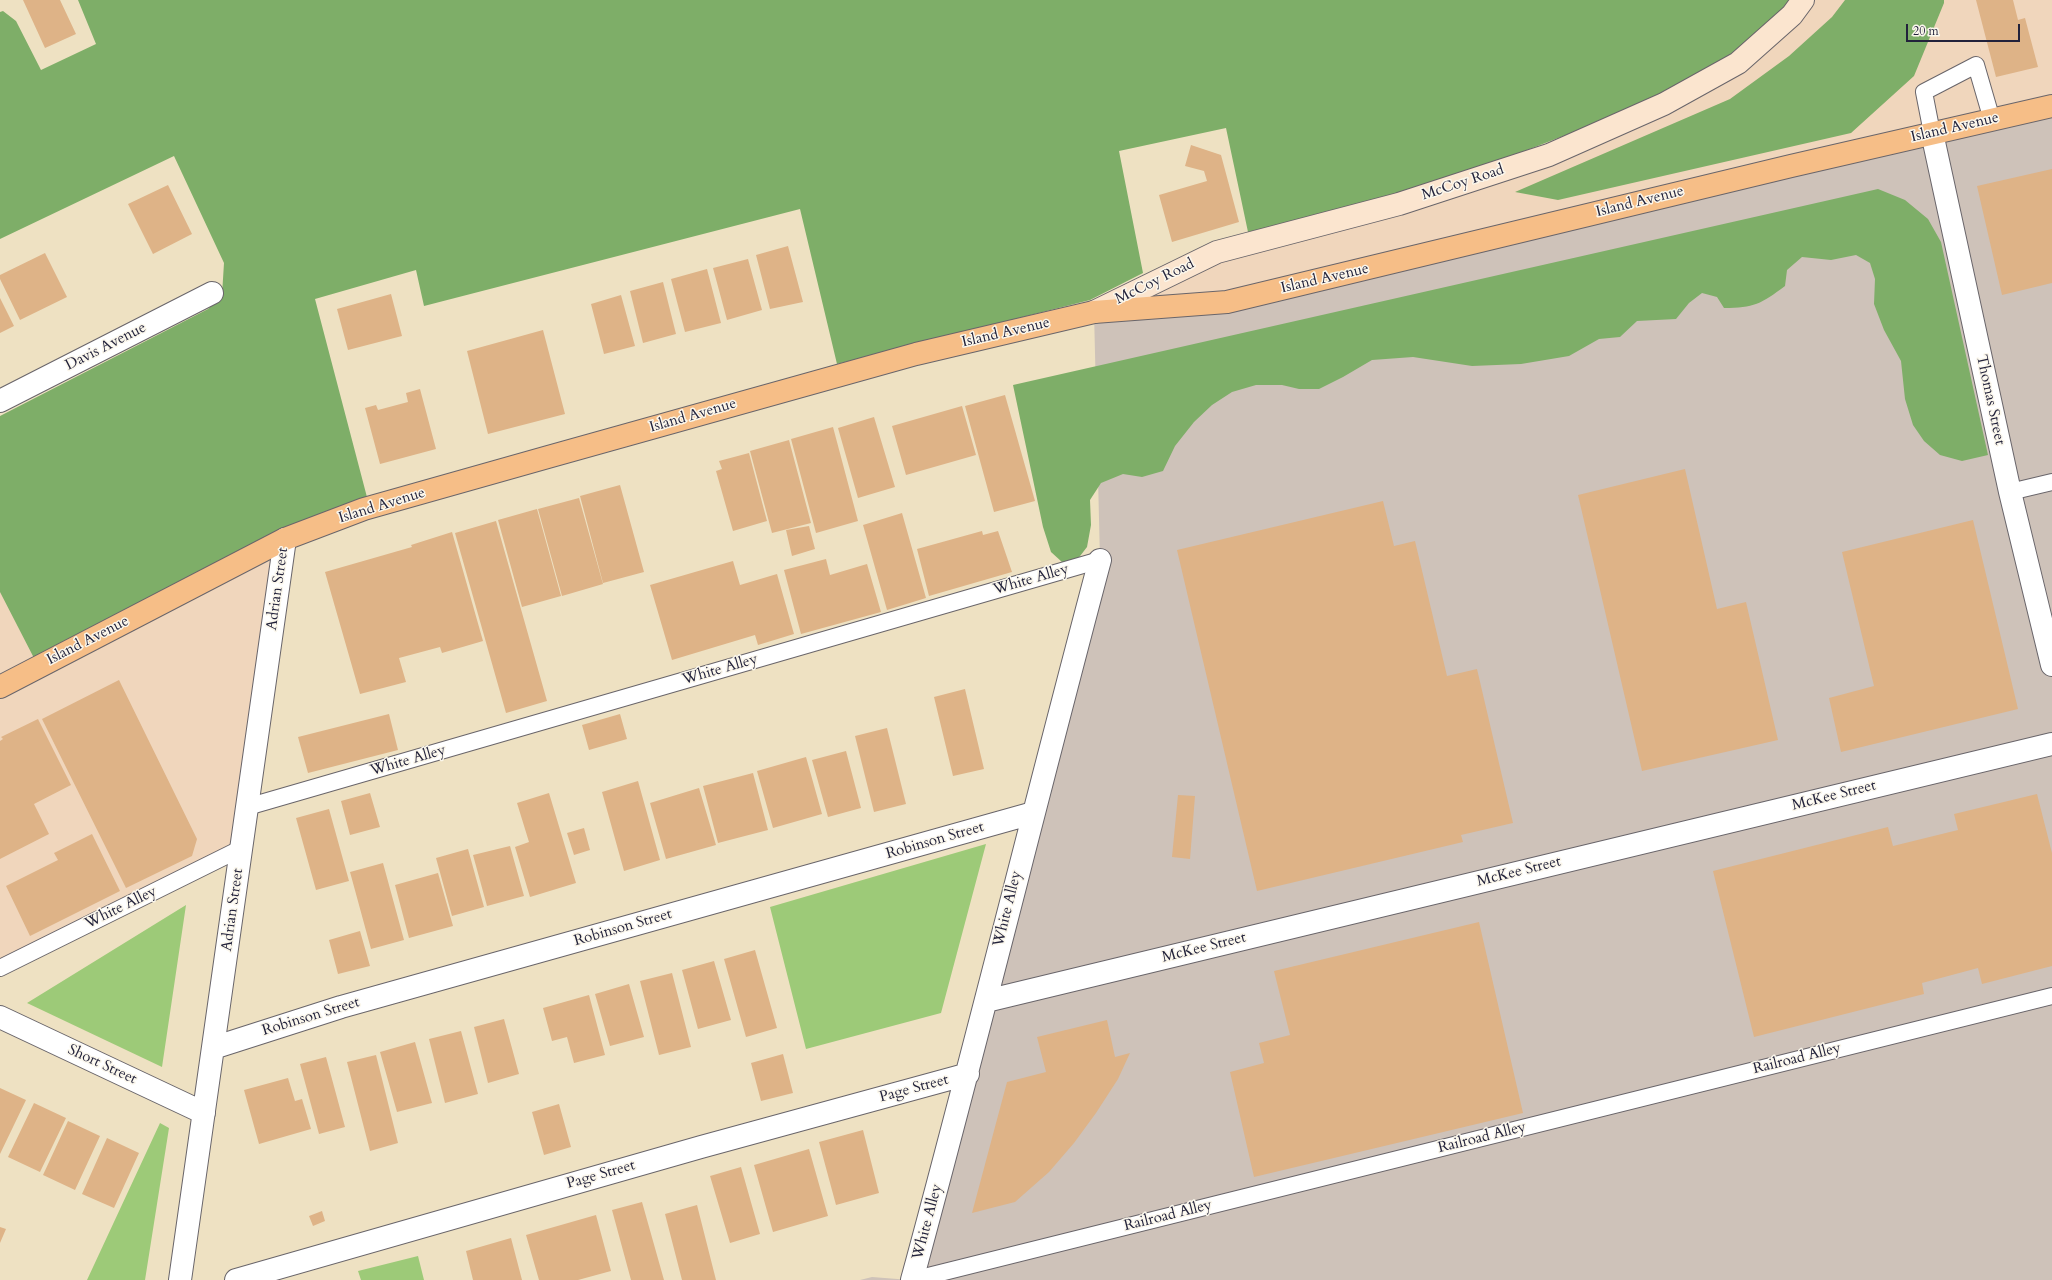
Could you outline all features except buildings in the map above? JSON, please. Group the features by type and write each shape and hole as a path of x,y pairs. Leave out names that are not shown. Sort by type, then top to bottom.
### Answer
{"main road":[{"name":"Island Avenue","path":"0,686 285,539 364,509 916,354 1094,312 1227,302 1932,133 2052,106"}],"street":[{"name":"McCoy Road","path":"1094,312 1217,252 1399,204 1549,155 1657,107 1738,63 1792,15 1803,0"},
{"name":"Thomas Street","path":"1932,133 2010,492 2052,666"},
{"name":"Davis Avenue","path":"0,401 212,293"},
{"name":"Adrian Street","path":"180,1280 285,539"},
{"name":"White Alley","path":"912,1280 968,1074 1033,813 1100,560"},
{"name":"McKee Street","path":"986,1001 2052,744"},
{"name":"Robinson Street","path":"213,1048 341,1007 1033,813"},
{"name":"Short Street","path":"0,1017 204,1113"},
{"name":"Page Street","path":"236,1280 693,1149 968,1074"}],"lane":[{"path":"1932,133 1924,92 1976,65 1992,120"},
{"path":"2010,492 2052,482"},
{"name":"White Alley","path":"247,807 1100,560"},
{"name":"White Alley","path":"0,968 242,848"},
{"name":"Railroad Alley","path":"912,1280 2052,996"}],"shaded area":[{"path":"1803,0 2052,0 2052,106 1339,276 1094,312 1217,252 1549,155"},
{"path":"2052,106 2052,1280 912,1280 1100,560 1094,312 1227,302"},
{"path":"285,539 242,848 0,968 0,587"},
{"path":"872,1277 910,1280 860,1280"}],"green space":[{"path":"78,0 1789,0 1762,39 1651,102 1491,164 1351,208 1248,232 1226,128 1119,151 1143,273 1090,300 837,364 800,209 424,306 416,270 315,299 368,501 35,660 0,592 0,416 208,309 222,295 224,263 174,156 0,239 0,12 3,11 16,21 41,70 96,44"},
{"path":"1845,0 1944,0 1914,76 1851,133 1558,200 1515,192 1730,99 1789,56 1832,17"},
{"path":"1878,189 1905,200 1928,219 1941,242 1988,455 1962,461 1940,455 1924,441 1913,425 1905,399 1901,361 1884,330 1874,304 1875,279 1870,263 1856,255 1831,260 1802,257 1787,270 1785,286 1757,304 1743,307 1724,308 1717,297 1702,293 1689,303 1676,319 1637,321 1620,337 1599,339 1569,356 1521,364 1472,366 1413,357 1372,360 1319,389 1299,389 1282,385 1256,385 1232,392 1212,405 1194,422 1175,446 1163,471 1142,477 1123,474 1101,483 1090,500 1091,525 1087,547 1077,560 1062,562 1051,552 1043,527 1013,385"},
{"path":"986,844 941,1013 806,1049 770,907"},
{"path":"186,905 162,1067 27,1003"},
{"path":"160,1123 169,1128 145,1280 87,1280"},
{"path":"418,1256 424,1280 361,1280 358,1271"}]}
